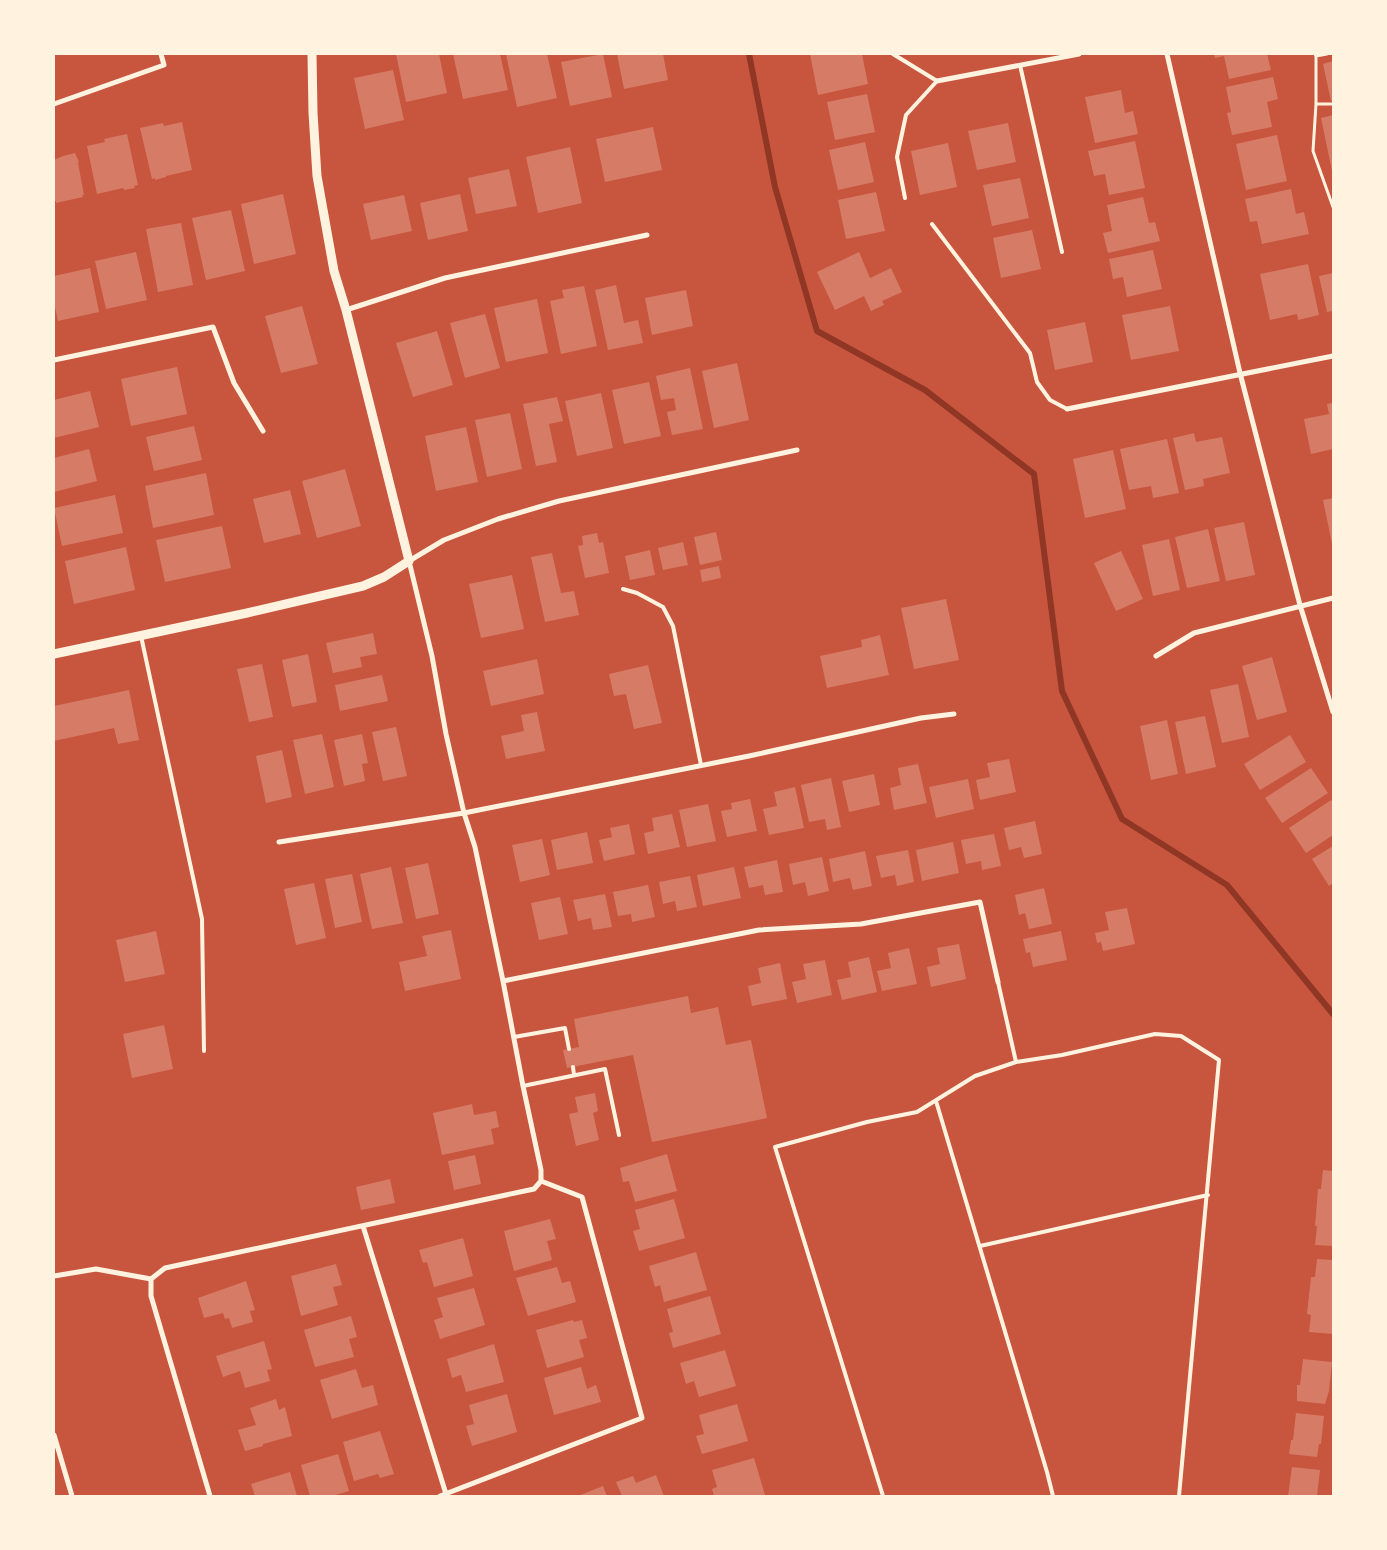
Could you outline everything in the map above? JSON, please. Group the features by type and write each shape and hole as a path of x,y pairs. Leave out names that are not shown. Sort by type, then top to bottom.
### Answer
{"street":[{"path":"54,104 164,64 161,54"},
{"path":"54,1276 96,1269 151,1279 165,1268 534,1190 542,1181 522,1086 503,980 475,847 464,813 446,734 432,656 346,310 334,271 317,176 312,54"},
{"path":"937,81 1079,54"},
{"path":"1168,54 1240,373 1300,605 1333,712"},
{"path":"346,310 445,278 647,235"},
{"path":"54,360 213,327 234,383 262,431"},
{"path":"1067,409 1240,373 1333,356"},
{"path":"54,654 363,586 384,576 444,540 498,519 559,501 797,450"},
{"path":"1156,656 1194,633 1333,598"},
{"path":"279,842 464,813 701,766 921,718 954,714"},
{"path":"503,980 759,930 861,924 980,902 998,982"},
{"path":"363,1226 443,1495 642,1418 582,1197 542,1181"},
{"path":"151,1279 150,1296 210,1496"},
{"path":"54,1435 72,1496"}],"lane":[{"path":"893,54 937,81 906,115 897,157 905,198"},
{"path":"1020,65 1062,252"},
{"path":"932,224 1030,353 1037,382 1050,400 1067,409"},
{"path":"623,589 637,593 663,607 673,626 701,766"},
{"path":"141,636 202,919 204,1051"},
{"path":"998,982 1016,1062"},
{"path":"514,1037 565,1028 569,1049"},
{"path":"883,1496 776,1147 867,1122 917,1112 975,1076 1016,1062 1062,1055 1155,1034 1181,1036 1219,1060 1179,1496"},
{"path":"573,1067 574,1075"},
{"path":"522,1086 605,1069 619,1135"},
{"path":"936,1101 1053,1496"},
{"path":"980,1246 1208,1195"}],"path":[{"path":"1327,54 1315,55 1316,104 1313,152 1333,207"},
{"path":"1316,104 1333,104"}],"building":[{"path":"396,54 439,54 447,93 406,102"},
{"path":"453,54 500,54 508,90 463,99"},
{"path":"506,54 547,54 557,98 517,107"},
{"path":"603,54 612,97 570,106 561,62"},
{"path":"617,54 663,54 668,80 624,89"},
{"path":"810,54 862,54 868,84 818,95"},
{"path":"1214,54 1267,54 1271,70 1229,79 1224,56 1215,58"},
{"path":"1333,61 1333,100 1331,101 1323,64"},
{"path":"393,70 404,120 365,129 354,78"},
{"path":"1273,77 1278,99 1267,102 1272,127 1232,135 1227,113 1231,112 1226,87"},
{"path":"1121,90 1125,113 1133,111 1138,134 1095,143 1085,97"},
{"path":"867,94 875,132 835,140 827,102"},
{"path":"1333,115 1333,171 1332,171 1321,118"},
{"path":"182,122 192,170 155,180 155,178 152,179 140,128 163,123 164,126"},
{"path":"1008,123 1016,162 977,170 968,131"},
{"path":"653,127 662,170 605,182 596,139"},
{"path":"127,134 138,185 134,186 135,188 124,190 123,188 97,194 87,146 105,142 104,139"},
{"path":"1277,135 1287,181 1246,190 1236,144"},
{"path":"1135,141 1145,188 1109,195 1105,174 1094,176 1088,151"},
{"path":"865,142 874,182 838,190 829,150"},
{"path":"948,143 957,187 920,195 911,151"},
{"path":"570,147 582,203 538,213 526,157"},
{"path":"75,153 79,162 84,195 82,195 83,197 56,203 54,201 54,160"},
{"path":"509,169 517,206 476,214 468,178"},
{"path":"1020,178 1029,218 992,226 983,185"},
{"path":"1291,189 1296,214 1304,212 1309,234 1262,244 1257,221 1250,222 1245,199"},
{"path":"876,192 885,231 846,239 838,200"},
{"path":"283,194 296,254 254,264 241,204"},
{"path":"460,194 468,231 428,240 420,203"},
{"path":"404,195 412,231 371,240 363,204"},
{"path":"1143,197 1149,223 1155,222 1160,241 1108,253 1103,233 1112,231 1107,205"},
{"path":"231,210 245,271 206,280 192,218"},
{"path":"181,223 193,285 158,292 146,229"},
{"path":"1032,230 1041,269 1001,278 993,238"},
{"path":"1153,250 1162,289 1127,297 1123,277 1113,279 1109,259"},
{"path":"136,252 147,300 106,309 95,261"},
{"path":"859,252 870,278 891,268 902,292 882,301 884,305 871,311 864,296 835,310 817,272"},
{"path":"1308,264 1319,315 1298,320 1297,314 1270,320 1260,274"},
{"path":"90,268 99,312 58,321 54,302 54,276"},
{"path":"1333,273 1333,311 1327,312 1319,276"},
{"path":"616,285 624,323 638,320 643,343 608,350 595,290"},
{"path":"584,286 597,346 561,354 550,301 564,298 562,290"},
{"path":"686,290 693,326 652,335 645,298"},
{"path":"537,299 548,353 506,362 494,308"},
{"path":"302,306 318,364 281,373 265,316"},
{"path":"1170,306 1179,351 1131,360 1122,315"},
{"path":"485,314 500,368 465,378 450,323"},
{"path":"1085,322 1093,362 1055,370 1047,330"},
{"path":"437,331 453,385 413,397 396,343"},
{"path":"737,363 749,420 714,428 702,371"},
{"path":"177,367 187,414 131,426 121,379"},
{"path":"690,368 703,429 672,435 667,412 676,410 674,398 661,400 656,376"},
{"path":"649,382 661,436 624,444 612,390"},
{"path":"90,391 99,427 54,438 54,400"},
{"path":"601,393 613,448 577,456 565,401"},
{"path":"557,397 563,421 549,424 557,462 536,466 523,404"},
{"path":"1333,403 1333,449 1311,454 1304,419 1329,414 1327,404"},
{"path":"510,413 522,469 487,477 475,420"},
{"path":"194,426 202,460 154,471 146,437"},
{"path":"466,427 478,482 436,491 425,436"},
{"path":"1194,433 1196,442 1222,437 1230,473 1203,479 1204,486 1185,490 1173,438"},
{"path":"1167,439 1179,493 1153,498 1151,486 1129,490 1120,449"},
{"path":"89,449 97,481 54,492 54,458"},
{"path":"1113,450 1126,509 1085,518 1073,459"},
{"path":"345,469 361,526 317,538 302,481"},
{"path":"206,473 214,515 153,528 145,486"},
{"path":"290,490 301,534 264,543 253,499"},
{"path":"115,495 123,533 62,546 54,508"},
{"path":"1333,498 1333,544 1332,544 1323,500"},
{"path":"1244,522 1255,575 1226,581 1214,528"},
{"path":"222,526 231,568 165,582 156,540"},
{"path":"1208,529 1220,581 1187,588 1175,537"},
{"path":"716,532 722,560 700,565 694,537"},
{"path":"597,533 599,543 603,542 609,573 585,578 578,546 583,545 582,536"},
{"path":"1169,539 1180,590 1153,596 1142,545"},
{"path":"683,542 688,565 663,570 658,548"},
{"path":"126,547 135,590 74,604 65,561"},
{"path":"650,550 655,575 630,580 625,556"},
{"path":"1121,551 1143,599 1116,611 1094,563"},
{"path":"552,553 561,593 574,591 579,615 545,622 531,557"},
{"path":"719,566 721,578 702,582 700,570"},
{"path":"512,575 524,629 481,638 469,584"},
{"path":"946,599 959,660 914,669 901,608"},
{"path":"373,633 377,654 360,657 362,667 333,673 326,643"},
{"path":"880,635 889,675 827,688 820,656 862,647 861,640"},
{"path":"308,654 317,702 292,707 282,660"},
{"path":"1272,657 1287,712 1257,720 1242,666"},
{"path":"537,659 544,694 491,706 483,671"},
{"path":"262,664 273,717 249,722 237,669"},
{"path":"648,665 662,723 634,729 626,694 614,696 609,674"},
{"path":"382,675 388,701 340,711 335,685"},
{"path":"1238,684 1249,737 1222,743 1210,690"},
{"path":"129,690 139,740 118,744 114,728 54,741 54,706"},
{"path":"537,712 545,751 506,759 501,736 524,731 521,715"},
{"path":"1205,716 1216,767 1186,774 1175,722"},
{"path":"1167,720 1178,774 1151,780 1140,726"},
{"path":"396,727 407,776 383,781 372,732"},
{"path":"322,734 334,787 305,794 293,740"},
{"path":"362,734 368,763 362,764 365,781 344,786 334,740"},
{"path":"1290,735 1306,762 1260,790 1244,764"},
{"path":"282,750 292,797 266,803 256,756"},
{"path":"1009,759 1016,792 980,800 976,780 990,777 987,763"},
{"path":"918,764 927,803 894,810 890,788 901,785 898,768"},
{"path":"1311,768 1328,793 1282,823 1265,798"},
{"path":"874,774 880,805 849,812 842,781"},
{"path":"831,778 841,827 827,830 825,819 809,822 801,785"},
{"path":"968,779 974,809 936,818 929,787"},
{"path":"795,787 804,828 769,835 763,809 777,806 774,792"},
{"path":"750,799 757,831 727,837 721,811 732,809 731,803"},
{"path":"1331,800 1333,803 1333,835 1306,853 1289,828"},
{"path":"708,804 716,841 687,847 679,810"},
{"path":"672,814 680,847 648,854 644,833 654,831 652,818"},
{"path":"1035,821 1042,854 1024,858 1021,847 1009,850 1004,828"},
{"path":"629,824 635,854 604,861 599,840 612,837 610,828"},
{"path":"587,832 593,863 557,870 551,840"},
{"path":"994,834 1001,866 982,870 981,861 966,864 961,840"},
{"path":"542,839 550,875 520,882 512,845"},
{"path":"953,842 959,873 922,881 916,850"},
{"path":"1333,846 1333,883 1329,886 1312,859"},
{"path":"908,850 914,882 897,886 895,875 881,878 876,856"},
{"path":"865,851 872,886 853,890 850,878 833,882 829,859"},
{"path":"822,857 829,891 808,896 805,882 793,885 789,864"},
{"path":"777,860 783,892 765,895 763,885 749,888 744,867"},
{"path":"428,863 439,914 416,919 405,868"},
{"path":"391,867 403,923 372,929 360,874"},
{"path":"734,867 741,898 703,906 697,875"},
{"path":"352,874 362,922 335,928 325,879"},
{"path":"690,876 697,907 677,911 675,901 663,904 659,882"},
{"path":"314,883 326,938 296,945 284,889"},
{"path":"648,885 655,917 632,922 631,914 618,916 613,892"},
{"path":"1044,888 1052,924 1029,929 1025,913 1019,915 1015,895"},
{"path":"605,894 612,927 593,930 591,918 578,921 573,900"},
{"path":"560,897 568,934 539,940 531,903"},
{"path":"1127,908 1135,944 1103,951 1101,942 1097,943 1095,933 1109,930 1105,912"},
{"path":"451,930 461,979 405,991 399,962 427,956 422,936"},
{"path":"156,931 165,974 125,982 116,940"},
{"path":"1061,931 1067,960 1033,967 1030,952 1026,953 1023,939"},
{"path":"959,944 966,979 931,987 927,967 940,964 937,948"},
{"path":"909,948 917,984 882,991 877,971 891,968 888,953"},
{"path":"869,957 877,992 842,1000 837,980 851,977 848,962"},
{"path":"825,960 832,995 797,1003 792,982 806,979 803,964"},
{"path":"780,963 787,999 752,1006 748,986 761,983 758,968"},
{"path":"688,996 691,1013 718,1007 726,1045 751,1040 767,1118 652,1142 633,1055 567,1068 563,1050 579,1047 574,1019"},
{"path":"164,1025 173,1069 132,1078 123,1034"},
{"path":"595,1093 598,1111 593,1113 599,1140 576,1146 569,1114 578,1112 575,1097"},
{"path":"472,1104 474,1115 496,1111 499,1127 491,1129 494,1144 442,1155 433,1113"},
{"path":"667,1154 677,1191 635,1202 629,1181 623,1182 620,1168"},
{"path":"475,1155 481,1184 454,1190 448,1161"},
{"path":"1323,1170 1333,1171 1333,1246 1315,1245 1318,1189 1321,1189"},
{"path":"390,1179 395,1203 361,1210 356,1187"},
{"path":"674,1199 685,1238 639,1251 633,1231 640,1229 635,1210"},
{"path":"550,1219 556,1239 547,1241 552,1260 514,1271 504,1231"},
{"path":"463,1238 473,1276 434,1287 427,1262 423,1263 419,1250"},
{"path":"696,1252 707,1290 664,1302 660,1285 655,1287 649,1266"},
{"path":"1317,1259 1333,1260 1333,1334 1309,1332 1311,1315 1307,1314 1311,1277 1315,1277"},
{"path":"336,1264 342,1285 333,1287 338,1305 301,1316 291,1276"},
{"path":"557,1267 562,1283 570,1281 576,1302 528,1316 516,1278"},
{"path":"246,1281 255,1310 250,1311 253,1322 232,1328 229,1318 225,1319 223,1313 204,1318 198,1298"},
{"path":"474,1288 485,1325 440,1339 434,1320 443,1317 437,1298"},
{"path":"710,1296 721,1334 673,1348 669,1333 673,1332 667,1309"},
{"path":"351,1316 357,1337 349,1339 354,1357 315,1367 304,1330"},
{"path":"573,1320 574,1322 582,1320 587,1338 579,1340 584,1357 547,1368 536,1330"},
{"path":"264,1341 272,1369 267,1370 270,1381 245,1388 240,1371 223,1377 216,1356"},
{"path":"494,1344 504,1382 466,1392 461,1375 452,1378 447,1359"},
{"path":"725,1350 736,1386 699,1397 694,1381 686,1384 680,1363"},
{"path":"1303,1359 1332,1362 1329,1391 1325,1404 1297,1401 1297,1385 1300,1385"},
{"path":"581,1367 587,1389 596,1385 601,1402 554,1415 544,1378"},
{"path":"356,1369 362,1388 373,1385 378,1405 332,1419 320,1380"},
{"path":"507,1394 517,1432 472,1446 466,1426 474,1424 469,1405"},
{"path":"276,1399 279,1410 285,1407 292,1436 245,1451 238,1430 256,1425 250,1408"},
{"path":"737,1404 748,1441 702,1454 696,1436 704,1434 699,1415"},
{"path":"1296,1413 1324,1416 1321,1444 1319,1444 1317,1457 1289,1454 1291,1440 1293,1440"},
{"path":"380,1431 394,1474 380,1478 378,1474 354,1481 343,1442"},
{"path":"338,1454 349,1491 332,1496 310,1496 301,1465"},
{"path":"754,1458 765,1495 714,1496 712,1489 717,1487 712,1470"},
{"path":"1292,1467 1320,1470 1317,1496 1288,1496"},
{"path":"290,1472 297,1496 255,1496 251,1484"},
{"path":"656,1475 664,1496 622,1496 616,1482 633,1476 636,1483"},
{"path":"603,1486 607,1496 578,1496"}],"waterway":[{"path":"749,54 775,187 817,331 925,390 1034,474 1062,691 1122,819 1227,885 1333,1014"}]}
